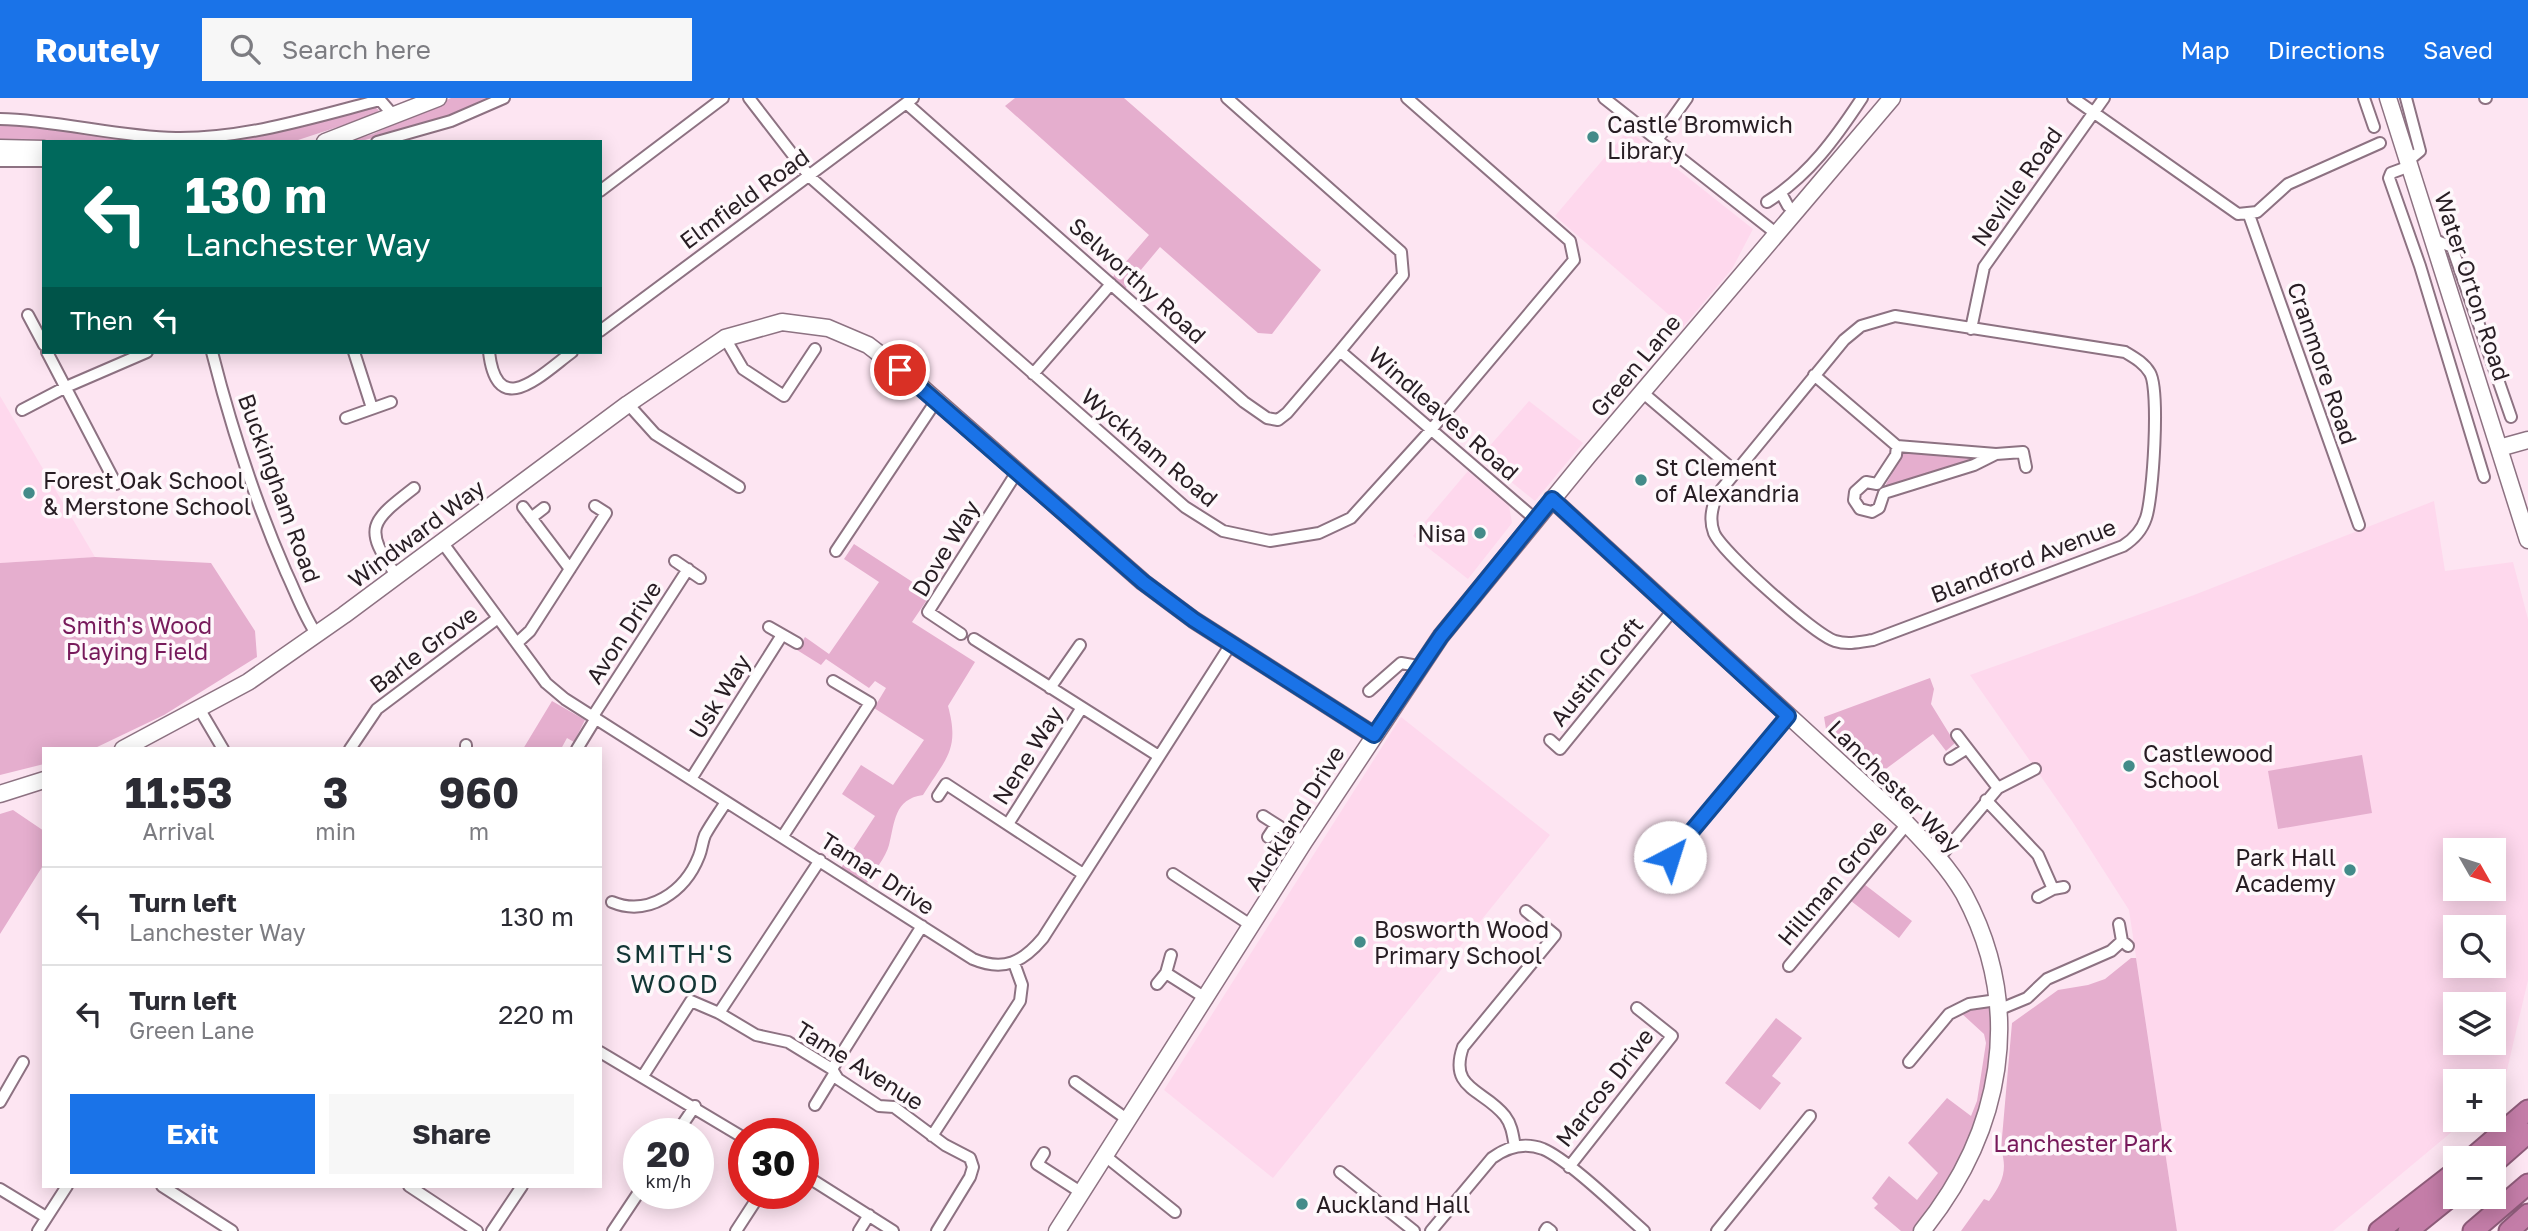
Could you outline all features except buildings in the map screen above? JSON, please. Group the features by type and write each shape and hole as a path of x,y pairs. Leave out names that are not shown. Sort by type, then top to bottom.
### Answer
{"highway":[{"path":"2486,1146 2528,1110"},
{"path":"2506,1152 2528,1133"},
{"path":"2379,1231 2443,1181"},
{"path":"2473,1231 2528,1184"},
{"path":"2408,1231 2443,1203"},
{"path":"2509,1231 2528,1214"}],"street":[{"path":"330,140 394,116 420,102 438,98"},
{"path":"383,140 451,121 504,98"},
{"path":"602,189 723,98"},
{"name":"Wyckham Road","path":"749,98 810,177 1033,374 1196,516 1223,531 1255,539 1302,537 1351,517 1430,431 1570,268 1575,255 1570,241 1406,98"},
{"name":"Windleaves Road","path":"1227,98 1401,252 1403,275 1340,351 1535,519"},
{"path":"1604,98 1777,233"},
{"path":"1657,140 1687,98"},
{"path":"1767,202 1804,175 1834,140 1862,98"},
{"name":"Green Lane","path":"1374,735 1419,666 1535,519 1892,98"},
{"path":"2073,98 2238,214 2249,215 2261,210 2273,195 2288,184 2380,143"},
{"name":"Neville Road","path":"1971,328 1984,267 2104,98"},
{"path":"2364,98 2374,127"},
{"name":"Water Orton Road","path":"2388,98 2435,240 2465,311 2490,418 2528,540"},
{"path":"2406,98 2420,151 2409,163"},
{"path":"0,119 42,120 174,138 231,135 380,100 394,116"},
{"name":"Elmfield Road","path":"602,330 909,101"},
{"name":"Selworthy Road","path":"909,101 1244,402 1267,418 1278,420 1287,414 1340,351"},
{"path":"0,148 42,149"},
{"path":"0,161 42,161"},
{"name":"Water Orton Road","path":"2409,163 2391,173 2389,178 2470,422 2484,477"},
{"path":"1781,193 1788,206"},
{"name":"Cranmore Road","path":"2249,215 2358,525"},
{"path":"1033,374 1111,284"},
{"path":"2465,311 2511,417"},
{"path":"28,315 42,341"},
{"name":"Blandford Avenue","path":"1895,316 1971,328 2125,352 2139,360 2150,374 2156,402 2146,520 2133,540 2123,547 1873,640 1852,644 1835,641 1795,613 1723,549 1715,536 1711,510 1716,496 1853,331 1876,320 1895,316"},
{"name":"Windward Way","path":"128,747 248,682 317,635 628,404 725,338 782,322 828,328 868,345 1143,582 1231,644 1374,735"},
{"path":"725,338 743,369 783,396 815,349"},
{"path":"48,354 116,484"},
{"path":"22,410 66,387 142,354"},
{"name":"Buckingham Road","path":"213,354 227,410 275,546 309,623 317,635"},
{"path":"355,354 372,408"},
{"path":"489,354 494,379 508,388 531,383 569,354"},
{"path":"1814,375 1897,446 1996,454 2023,452 2026,467"},
{"path":"1642,392 1736,472"},
{"path":"836,551 936,401"},
{"path":"346,418 391,402"},
{"path":"628,404 655,434 739,487"},
{"path":"2470,422 2490,418"},
{"path":"2499,448 2528,440"},
{"path":"1897,446 1896,455 1880,489 1974,465 1996,454"},
{"name":"Dove Way","path":"961,634 928,612 1017,472"},
{"path":"394,486 403,497"},
{"path":"396,575 376,546 374,531 384,512 414,488"},
{"name":"Lanchester Way","path":"1552,499 1907,824 1939,858 1964,894 1980,930 1998,1005 1999,1056 1988,1116 1956,1183 1922,1231"},
{"path":"517,643 530,631 606,513 595,506"},
{"path":"523,507 570,569"},
{"path":"531,518 544,508"},
{"name":"Tamar Drive","path":"442,542 545,683 922,926 987,964 1014,963"},
{"path":"675,561 700,578"},
{"name":"Avon Drive","path":"578,747 688,569"},
{"name":"Austin Croft","path":"1550,740 1560,749 1672,610"},
{"name":"Barle Grove","path":"351,747 377,709 498,618"},
{"path":"769,627 797,643"},
{"name":"Usk Way","path":"691,779 782,635"},
{"path":"974,639 1157,755"},
{"path":"932,1136 1020,1001 1022,985 1014,963 1029,954 1043,938 1157,755 1231,644"},
{"path":"1050,688 1080,645"},
{"path":"1370,691 1401,663 1419,666"},
{"path":"783,836 870,703 833,681"},
{"name":"Nene Way","path":"1008,824 1081,709"},
{"path":"200,710 222,747"},
{"path":"1670,857 1788,716"},
{"name":"Auckland Drive","path":"1057,1231 1374,735"},
{"path":"1957,735 1998,788"},
{"path":"1950,759 1966,749"},
{"path":"1939,858 1998,788 2035,769"},
{"path":"0,794 42,781"},
{"path":"937,796 946,784 1083,874"},
{"path":"1986,800 2038,855 2059,888 2038,897"},
{"path":"611,902 626,908 645,907 682,884 699,857 703,838 726,802"},
{"path":"1264,816 1304,842"},
{"name":"Hillman Grove","path":"1789,966 1907,824"},
{"path":"1268,837 1276,825"},
{"path":"719,1013 820,860"},
{"name":"Auckland Drive","path":"1173,874 1252,926"},
{"path":"1516,1147 1511,1126 1504,1114 1464,1082 1458,1072 1458,1061 1463,1047 1555,935 1526,911"},
{"path":"1909,1062 1949,1014 1969,1004 1998,1005 2027,998 2047,979 2125,944 2119,924"},
{"path":"815,1105 922,926"},
{"path":"1157,984 1166,973 1171,955"},
{"path":"2090,960 2095,972"},
{"path":"1166,973 1206,999"},
{"name":"Tame Avenue","path":"643,1076 691,1001 719,1013 756,1035 788,1042 833,1071 879,1106 894,1107 932,1136 970,1158 973,1167 937,1231"},
{"name":"Marcos Drive","path":"1569,1167 1672,1036 1637,1008"},
{"path":"603,1054 728,1128"},
{"path":"0,1102 23,1062"},
{"path":"1075,1082 1128,1120"},
{"path":"687,1118 695,1106"},
{"path":"1717,1231 1810,1116"},
{"path":"1431,1231 1492,1158 1504,1150 1527,1146 1544,1149 1569,1167 1644,1231"},
{"path":"1044,1153 1037,1164 1082,1193"},
{"path":"1104,1155 1175,1212"},
{"path":"1340,1172 1414,1231"},
{"path":"819,1184 893,1231"},
{"path":"38,1231 66,1188"},
{"path":"169,1188 232,1231"},
{"path":"412,1188 477,1231"},
{"path":"492,1231 521,1188"},
{"path":"0,1189 46,1217"},
{"path":"613,1231 628,1209"},
{"path":"736,1231 750,1209"},
{"path":"859,1231 869,1216"},
{"path":"1545,1231 1547,1228 1551,1231"}],"shaded area":[{"path":"1628,130 1753,229 1732,269 1683,327 1555,216"},
{"name":"Forest Oak School & Merstone School","path":"0,396 95,557 0,563"},
{"path":"1529,401 1583,443 1535,501 1480,457"},
{"path":"1468,471 1509,506 1512,523 1468,579 1413,536"},
{"name":"Park Hall Academy","path":"2434,501 2445,571 2513,562 2528,619 2528,980 2506,1074 2506,1069 2443,1069 2443,1132 2452,1132 2333,1231 2177,1231 2129,910 2072,821 1970,675 2194,595"},
{"name":"Bosworth Wood Primary School","path":"1401,717 1550,835 1273,1178 1164,1090"}],"green space":[{"path":"451,98 491,98 449,116 365,140 352,140 373,134"},
{"path":"1015,98 1124,98 1321,270 1272,334 1258,333 1160,247 1125,289 1112,278 1149,235 1005,106"},
{"path":"373,106 379,110 374,115 298,140 167,140"},
{"path":"0,122 153,140 0,141"},
{"path":"1933,451 1985,457 1889,488 1885,486 1903,453"},
{"path":"854,544 931,594 912,622 975,662 948,706 952,733 949,753 923,795 906,801 897,813 887,850 867,883 841,868 875,816 842,794 861,765 893,785 924,740 874,708 886,688 875,681 869,688 826,659 821,665 797,650 805,637 829,654 879,582 844,559"},
{"name":"Smith's Wood Playing Field","path":"95,557 211,563 255,631 257,657 164,715 97,747 42,747 42,764 0,775 0,563"},
{"path":"1930,678 1934,689 1931,704 1955,743 1946,751 1933,734 1875,777 1826,729 1824,717"},
{"path":"552,701 585,720 574,742 567,738 562,747 524,747"},
{"path":"2362,755 2372,813 2278,829 2268,771"},
{"path":"13,810 42,830 42,867 0,934 0,814"},
{"path":"1864,884 1912,921 1899,938 1851,901"},
{"name":"Lanchester Park","path":"2131,958 2136,958 2177,1231 1961,1231 1984,1199 1989,1201 2002,1176 2004,1164 2001,1149 2012,1023 2058,990 2105,979"},
{"path":"1986,1006 1989,1008 1993,1037 1991,1067 1986,1097 1976,1127 1964,1156 1931,1208 1913,1231 1901,1231 1874,1208 1878,1204 1872,1198 1889,1176 1917,1200 1938,1173 1908,1143 1947,1098 1971,1116 1977,1101 1986,1043 1984,1034 1960,1012"},
{"path":"1776,1018 1802,1038 1772,1076 1781,1083 1760,1110 1725,1083"}],"place":[{"name":"Castle Bromwich Library","path":"1593,137"},
{"name":"St Clement of Alexandria","path":"1641,480"},
{"name":"Forest Oak School & Merstone School","path":"29,493"},
{"name":"Nisa","path":"1480,533"},
{"name":"Castlewood School","path":"2129,766"},
{"name":"Park Hall Academy","path":"2350,870"},
{"name":"Bosworth Wood Primary School","path":"1360,942"},
{"name":"Auckland Hall","path":"1302,1204"}],"district":[{"name":"SMITH'S WOOD","path":"675,968"}],"route":[{"path":"900,370 1143,582 1194,620 1374,735 1441,636 1552,499 1788,716 1670,857"}]}
